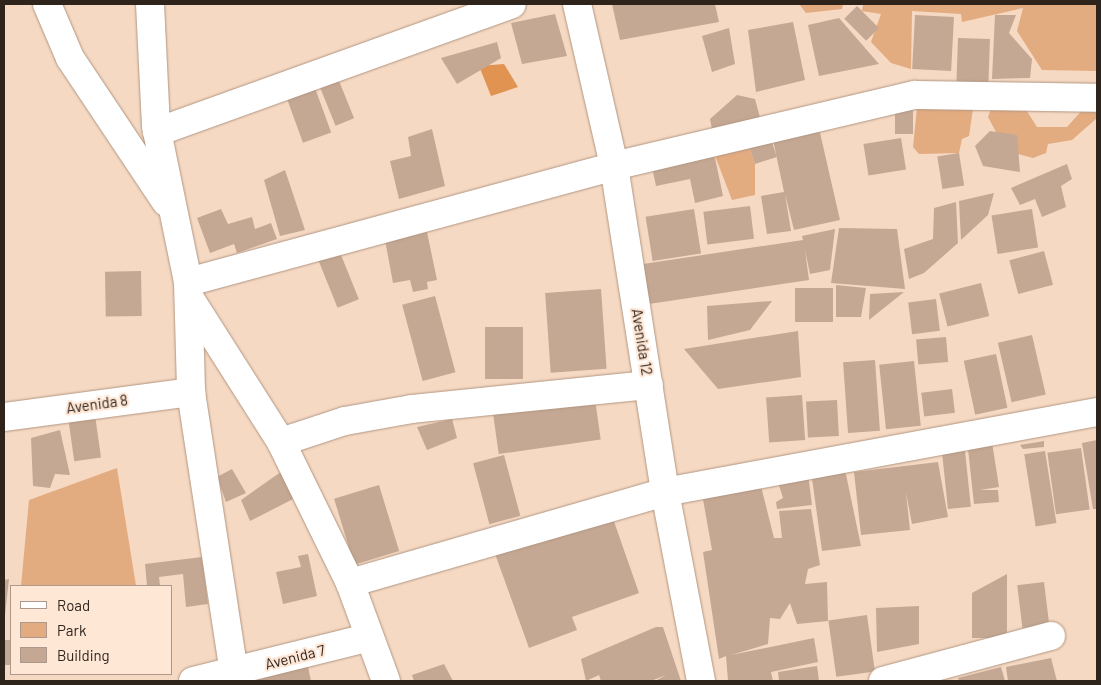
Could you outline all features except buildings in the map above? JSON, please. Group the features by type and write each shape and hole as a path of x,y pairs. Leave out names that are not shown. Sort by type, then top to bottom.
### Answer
{"street":[{"path":"47,4 70,58 174,214"},
{"path":"150,4 157,132 188,290 191,392 235,676"},
{"path":"157,132 512,4"},
{"name":"Avenida 12","path":"577,4 614,166 665,492 701,681"},
{"path":"188,290 614,166 915,95 1097,98"},
{"path":"188,290 281,442 350,583 367,638 386,681"},
{"path":"281,442 345,421 412,409 649,385"},
{"name":"Avenida 8","path":"4,417 191,392"},
{"path":"350,583 665,492 1097,412"},
{"path":"883,681 1051,636"},
{"name":"Avenida 7","path":"193,681 235,676 367,638"}],"green space":[{"path":"799,4 843,4 842,9 806,13"},
{"path":"863,4 1097,4 1097,71 1042,70 1017,31 1023,8 962,22 961,14 912,11 911,69 891,63 871,42 881,14 862,11"},
{"path":"918,98 974,102 969,136 962,139 959,153 919,154 913,147"},
{"path":"993,103 1023,105 1037,127 1067,127 1084,108 1097,106 1097,118 1072,140 1048,144 1046,153 1033,158 1018,154 996,132 988,117"},
{"path":"748,143 755,164 755,195 732,200 714,153"},
{"path":"117,468 136,585 21,585 29,500"}],"shaded area":[{"path":"504,64 518,87 491,96 479,66"}]}
